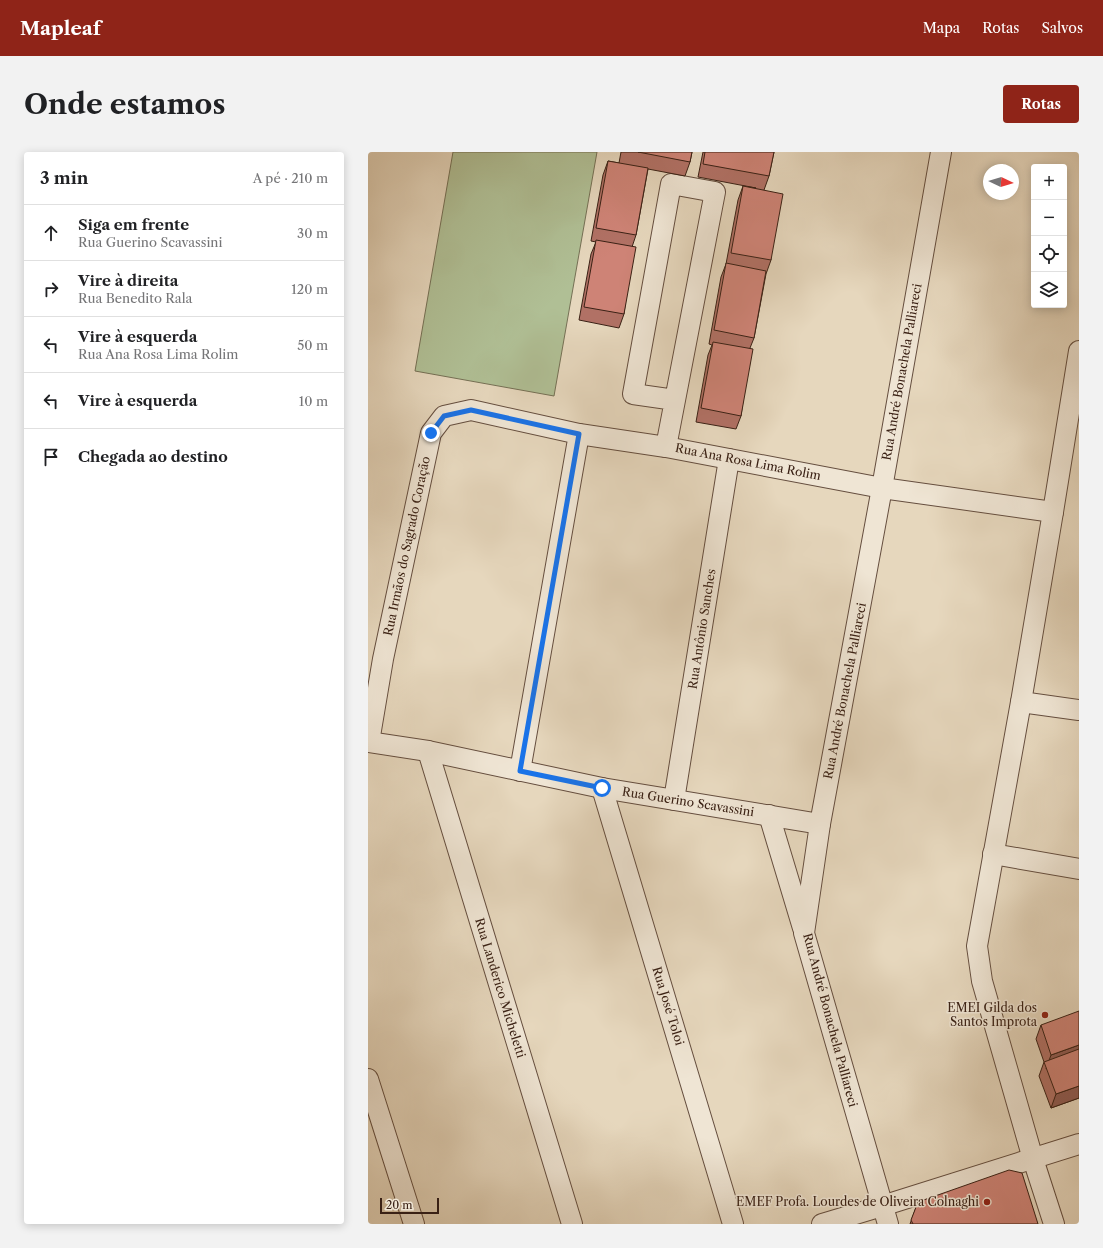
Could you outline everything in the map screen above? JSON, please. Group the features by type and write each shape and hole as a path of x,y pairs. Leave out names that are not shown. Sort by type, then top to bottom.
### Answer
{"street":[{"name":"Rua André Bonachela Palliareci","path":"885,1215 804,934 820,824 882,488 941,152"},
{"path":"666,447 715,192 671,184 634,394 675,400"},
{"path":"1054,1224 1033,1159 982,981 976,946 1021,702 1079,351"},
{"name":"Rua Ana Rosa Lima Rolim","path":"444,416 471,410 579,434 666,447 882,488 1053,512"},
{"name":"Rua Irmãos do Sagrado Coração","path":"369,742 383,659 431,433 444,416"},
{"path":"520,771 579,434"},
{"name":"Rua Antônio Sanches","path":"674,800 729,459"},
{"path":"368,674 383,659"},
{"path":"1021,702 1079,710"},
{"name":"Rua Guerino Scavassini","path":"369,742 428,751 602,788 820,824"},
{"name":"Rua Landerico Micheletti","path":"428,751 572,1224"},
{"name":"Rua José Toloi","path":"602,788 733,1224"},
{"path":"769,815 804,934"},
{"path":"993,854 1079,869"},
{"path":"368,1079 414,1224"},
{"path":"822,1224 885,1215 1033,1159 1079,1144"}],"green space":[{"path":"453,152 597,152 554,396 415,371"}],"building":[{"path":"638,152 692,152 690,162"},
{"path":"705,152 774,152 769,176 703,164"},
{"path":"608,161 648,168 636,235 596,228"},
{"path":"743,186 783,194 771,260 731,253"},
{"path":"596,240 636,247 624,314 584,307"},
{"path":"726,263 766,271 754,338 714,330"},
{"path":"713,342 753,349 741,416 701,408"},
{"path":"1079,1011 1079,1045 1051,1055 1041,1025"},
{"path":"1079,1049 1079,1086 1056,1094 1044,1062"},
{"name":"EMEF Profa. Lourdes de Oliveira Colnaghi","path":"1009,1170 1022,1173 1038,1224 913,1224 911,1220 918,1202"}],"place":[{"name":"EMEI Gilda dos Santos Improta","path":"1045,1015"},
{"name":"EMEF Profa. Lourdes de Oliveira Colnaghi","path":"987,1202"}],"route":[{"path":"431,433 444,416 471,410 579,434 520,771 602,788"}]}
